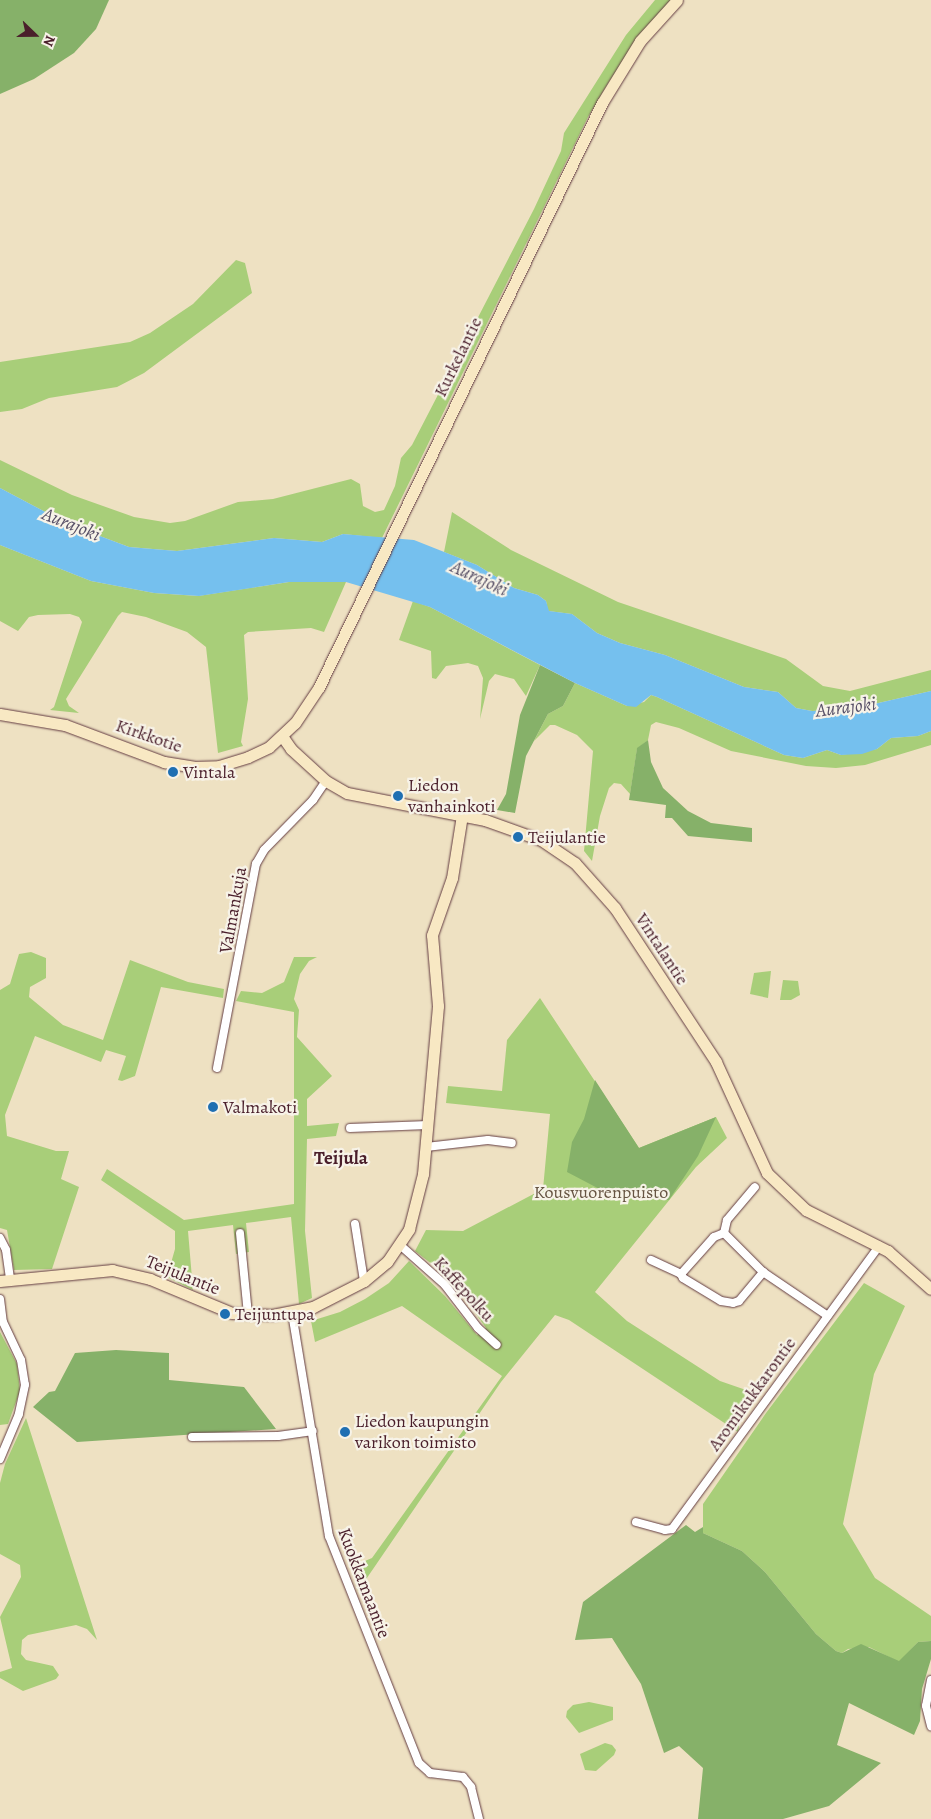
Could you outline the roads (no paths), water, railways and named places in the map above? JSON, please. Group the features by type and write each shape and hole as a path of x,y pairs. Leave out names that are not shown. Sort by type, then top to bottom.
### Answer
{"street":[{"name":"Kurkelantie","path":"282,736 303,714 319,687 602,103 640,41 677,0"},
{"name":"Kirkkotie","path":"0,714 65,725 164,762 194,767 219,766 248,757 269,748 282,736"},
{"name":"Vintalantie","path":"282,736 291,749 326,781 347,793 372,800 462,815 511,828 541,840 560,851 590,876 615,908 716,1062 767,1173 806,1210 879,1246 903,1261 931,1289"},
{"name":"Valmankuja","path":"217,1068 256,864 264,850 313,800 326,781"},
{"name":"Teijulantie","path":"5,1281 112,1270 150,1278 219,1308 248,1315 292,1313 313,1307 364,1281 404,1249 414,1215 426,1148 438,1006 432,935 452,878 462,815"},
{"path":"350,1128 428,1124"},
{"path":"426,1148 488,1140 512,1144"},
{"path":"724,1233 727,1220 756,1188"},
{"path":"355,1224 364,1281"},
{"path":"240,1233 248,1315"},
{"path":"724,1233 763,1272 828,1316"},
{"path":"681,1274 714,1237 724,1233"},
{"path":"0,1238 6,1250 5,1281"},
{"name":"Aromikukkarontie","path":"636,1522 665,1530 672,1529 879,1246"},
{"name":"Kaffepolku","path":"404,1249 445,1285 478,1328 497,1344"},
{"path":"651,1260 681,1274 721,1301 733,1304 739,1301 763,1272"},
{"path":"0,1299 4,1322 20,1360 25,1385 19,1414 0,1459"},
{"name":"Kuokkamaantie","path":"292,1313 329,1536 419,1764 430,1773 463,1777 471,1787 479,1819"},
{"path":"192,1437 278,1436 313,1431"},
{"path":"931,1680 926,1706 931,1726"}],"water":[{"name":"Aurajoki","path":"0,488 68,524 129,547 177,551 274,538 322,542 343,534 414,540 477,565 514,588 538,595 546,601 549,611 572,614 597,633 620,643 665,655 744,687 778,692 796,708 812,711 852,709 931,691 931,731 918,736 891,738 877,749 862,754 841,755 827,750 803,758 784,755 651,695 636,707 627,706 575,683 430,607 346,582 289,582 199,596 154,593 91,581 0,545"}],"place":[{"name":"Vintala","path":"173,772"},
{"name":"Liedon vanhainkoti","path":"398,796"},
{"name":"Teijulantie","path":"518,837"},
{"name":"Valmakoti","path":"213,1107"},
{"name":"Teijuntupa","path":"225,1314"},
{"name":"Liedon kaupungin varikon toimisto","path":"345,1432"}],"district":[{"name":"Teijula","path":"341,1159"}],"park label":[{"name":"Kousvuorenpuisto","path":"601,1192"}]}
